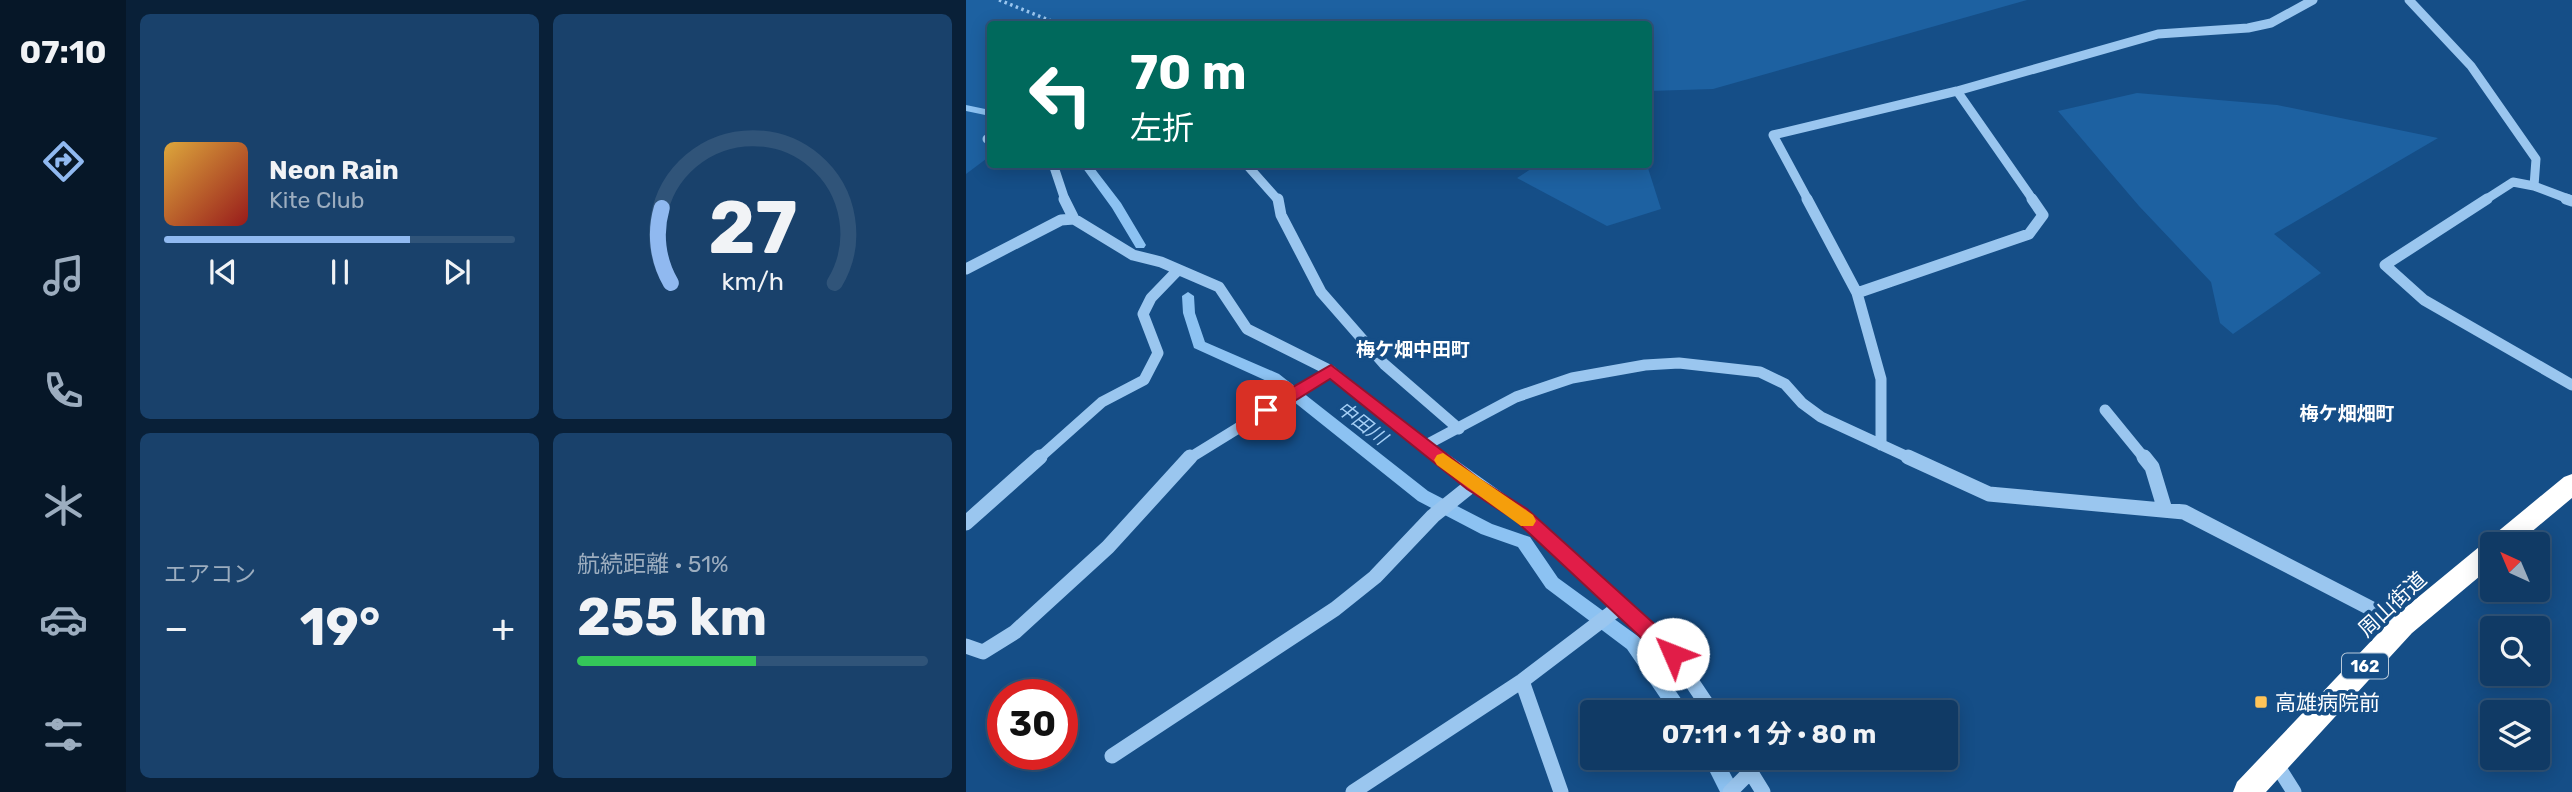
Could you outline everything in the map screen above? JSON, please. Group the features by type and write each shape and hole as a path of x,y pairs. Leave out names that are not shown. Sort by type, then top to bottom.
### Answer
{"highway":[{"path":"2514,532 2572,484"},
{"name":"周山街道","path":"2248,792 2403,625 2480,561"}],"street":[{"path":"1881,445 1881,379 1857,293 1773,135 1957,91 2158,34 2271,23 2313,0"},
{"path":"2409,0 2471,66 2536,159 2534,186"},
{"path":"1857,293 2029,234 2043,215 1957,91"},
{"path":"1055,168 1068,212 1074,219 1115,247 1198,275 1219,287 1247,329 1331,371 1473,484 1521,515 1673,654 1704,700"},
{"path":"1250,168 1278,198 1281,215 1321,292 1384,365 1460,429"},
{"path":"2572,201 2534,186 2513,182 2385,265 2424,300 2572,385"},
{"path":"966,269 1061,220 1074,219"},
{"path":"966,523 1102,402 1144,380 1158,353 1143,314 1152,298 1178,270"},
{"path":"1424,446 1516,397 1572,378 1610,369 1679,363 1760,372 1775,377 1821,417 1989,494 2184,512 2403,625"},
{"path":"966,646 983,652 1015,632 1108,547 1187,459 1331,371"},
{"path":"2105,410 2152,467 2165,510"},
{"path":"1112,756 1335,609 1375,577 1433,516 1473,484"},
{"path":"1353,792 1522,681 1622,605"},
{"path":"1522,681 1561,792"},
{"path":"2275,761 2294,792"},
{"path":"1733,790 1743,770"},
{"path":"1750,770 1763,792"}],"path":[{"path":"999,0 1052,21"}],"shaded area":[{"path":"966,0 2027,0 1713,89 1652,91 1652,21 987,21 987,158 966,174"},
{"path":"2137,93 2277,105 2438,138 2274,234 2321,273 2233,334 2220,323 2211,282 2139,206 2058,111"},
{"path":"1532,168 1648,168 1661,209 1607,226 1517,178"}],"waterway":[{"name":"中田川","path":"966,108 987,112"},
{"name":"中田川","path":"1088,168 1117,206 1140,245"},
{"name":"中田川","path":"1188,296 1189,313 1199,345 1274,378 1423,496 1487,529 1524,542 1552,583 1633,643 1673,700"},
{"name":"中田川","path":"1718,770 1730,792"}],"slow traffic":[{"path":"1443,460 1527,521"}],"place":[{"name":"高雄病院前","path":"2261,702"}],"district":[{"name":"梅ケ畑中田町","path":"1413,349"},
{"name":"梅ケ畑畑町","path":"2347,413"}],"route":[{"path":"1266,410 1331,371 1473,484 1521,515 1673,654"}]}
